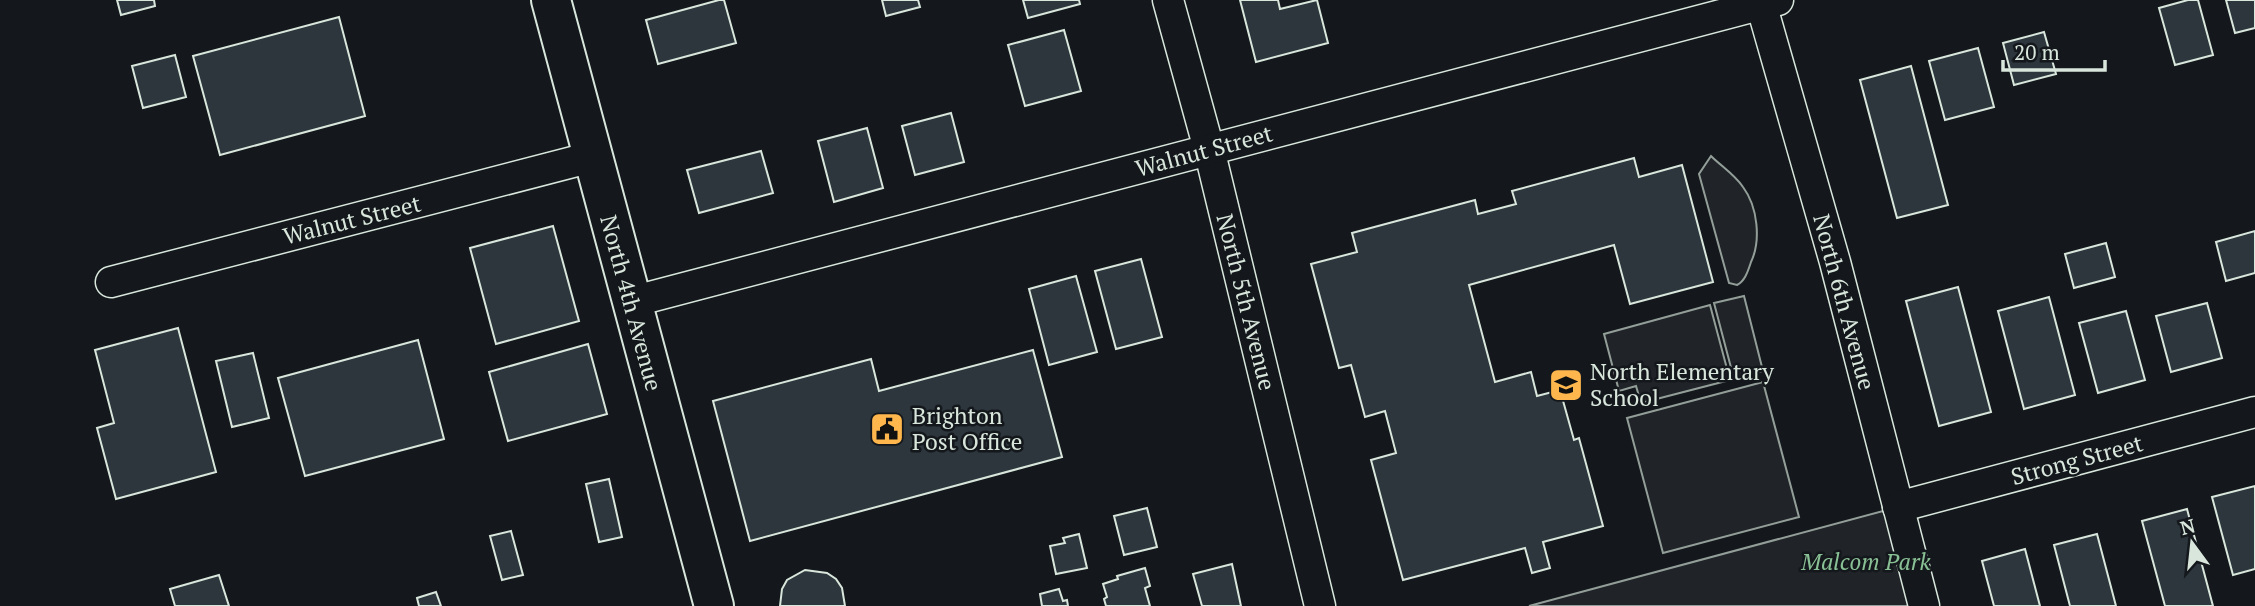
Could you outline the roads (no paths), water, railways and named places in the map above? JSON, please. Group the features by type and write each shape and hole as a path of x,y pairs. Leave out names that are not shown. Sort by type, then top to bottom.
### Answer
{"street":[{"name":"North 4th Avenue","path":"551,0 714,606"},
{"name":"North 5th Avenue","path":"1168,0 1209,149 1320,606"},
{"name":"Walnut Street","path":"631,302 1767,1"},
{"name":"North 6th Avenue","path":"1767,1 1924,606"},
{"name":"Walnut Street","path":"111,282 592,157"},
{"name":"Strong Street","path":"1898,508 2255,412"}],"place":[{"name":"North Elementary School","path":"1566,385"},
{"name":"Brighton Post Office","path":"887,429"}],"park label":[{"name":"Malcom Park","path":"1866,562"}]}
